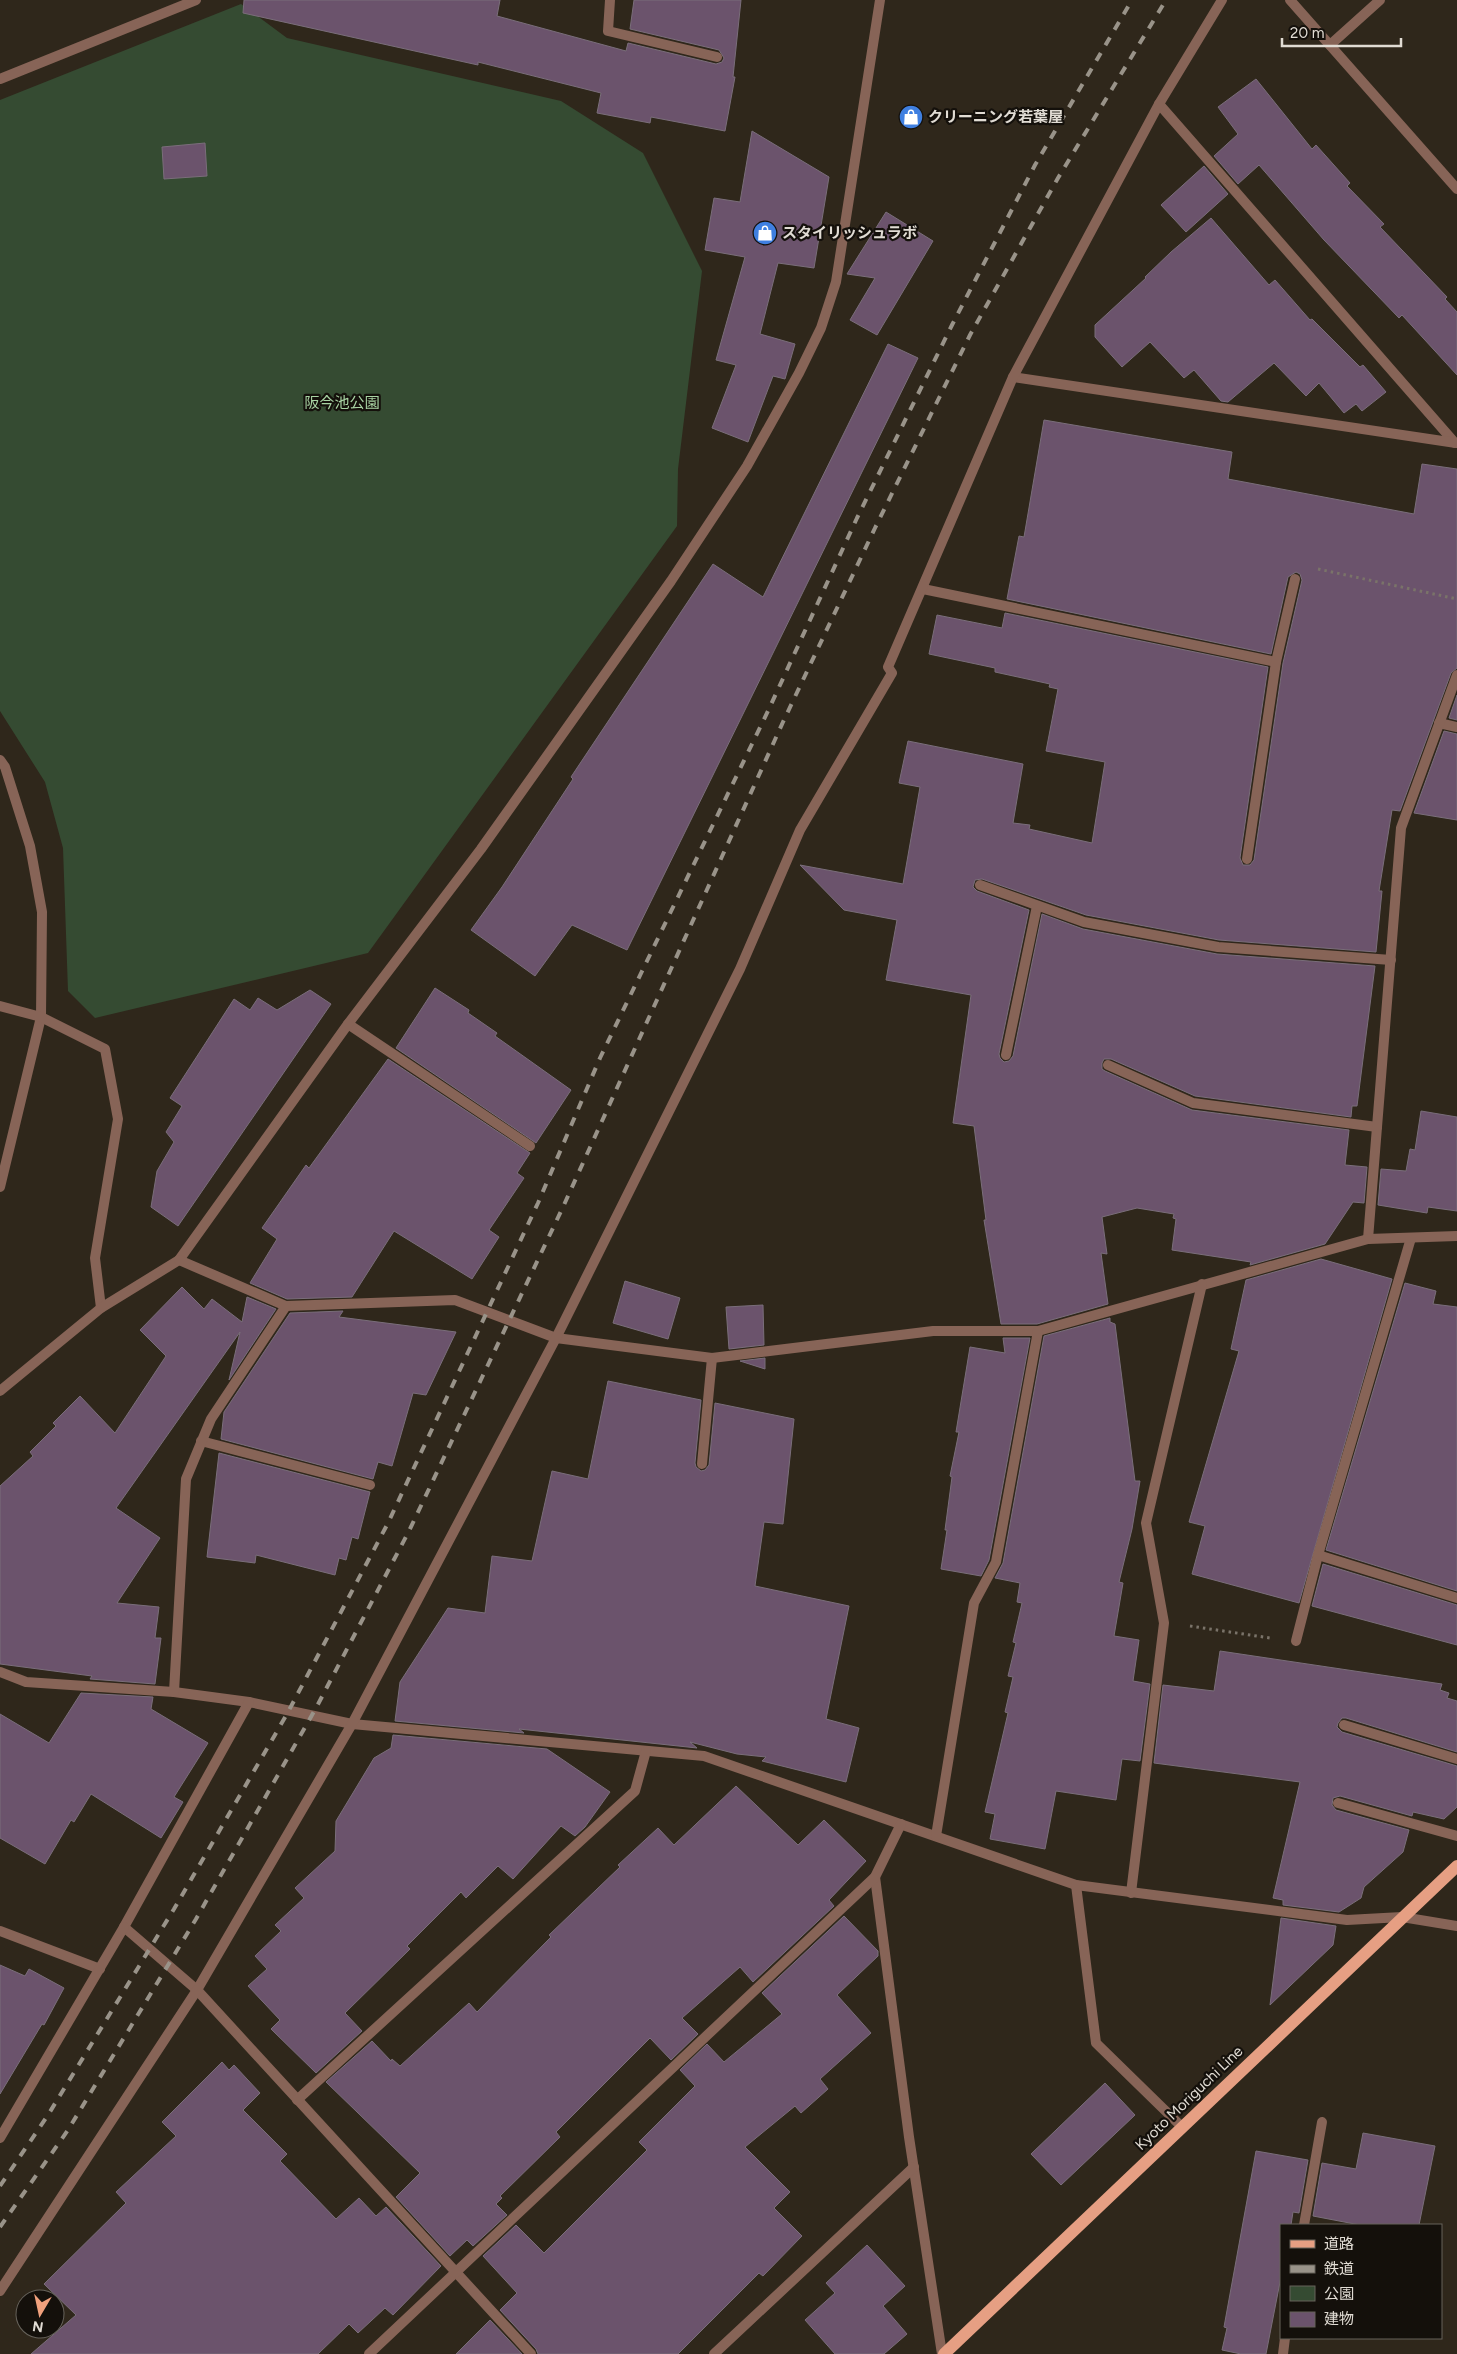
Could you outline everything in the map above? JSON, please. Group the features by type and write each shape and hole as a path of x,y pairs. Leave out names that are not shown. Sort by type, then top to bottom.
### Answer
{"main road":[{"name":"Kyoto Moriguchi Line","path":"943,2354 1457,1866"}],"street":[{"path":"0,78 184,2 196,0"},
{"path":"610,0 608,31 717,57"},
{"path":"0,1391 101,1308 179,1260 348,1024 481,849 671,581 747,466 799,373 821,328 836,282 880,0"},
{"path":"0,2291 197,1990 352,1724 556,1338 740,969 800,830 892,673 888,667 1013,377 1159,104 1222,0"},
{"path":"1290,0 1457,190"},
{"path":"1330,45 1380,0"},
{"path":"1159,104 1456,443"},
{"path":"1013,377 1456,443"},
{"path":"1247,859 1276,662 1295,579"},
{"path":"923,589 1276,662"},
{"path":"1368,1239 1392,960 1401,828 1457,675"},
{"path":"1439,723 1457,726"},
{"path":"0,760 5,767 30,846 42,912 41,1017 0,1187"},
{"path":"980,886 1084,922 1218,946 1392,960"},
{"path":"1006,1055 1037,906"},
{"path":"0,1006 41,1017 105,1049 118,1119 95,1258 101,1308"},
{"path":"348,1024 530,1146"},
{"path":"1108,1065 1193,1103 1377,1127"},
{"path":"179,1260 286,1306 455,1300 556,1338 712,1358 933,1331 1038,1330 1368,1239 1457,1236"},
{"path":"1296,1641 1318,1555 1411,1238"},
{"path":"1132,1893 1164,1623 1146,1523 1202,1284"},
{"path":"174,1692 186,1479 211,1419 286,1306"},
{"path":"936,1836 974,1604 996,1562 1038,1330"},
{"path":"702,1464 712,1358"},
{"path":"201,1441 370,1485"},
{"path":"1318,1555 1457,1598"},
{"path":"0,1672 26,1682 174,1692 249,1702 352,1724 704,1756 1076,1885 1347,1920 1402,1917 1457,1926"},
{"path":"0,2138 124,1927 249,1702"},
{"path":"1344,1725 1457,1759"},
{"path":"297,2100 635,1791 646,1751"},
{"path":"1338,1803 1457,1836"},
{"path":"370,2354 875,1878 901,1824"},
{"path":"875,1878 914,2167 943,2354"},
{"path":"1076,1885 1096,2043 1182,2127"},
{"path":"124,1927 197,1990 531,2354"},
{"path":"0,1931 100,1969"},
{"path":"1304,2224 1322,2122"},
{"path":"714,2354 914,2167"},
{"path":"1283,2354 1285,2339"}],"path":[{"path":"1295,579 1302,566 1457,599"},
{"path":"1164,1623 1296,1641"}],"green space":[{"name":"阪今池公園","path":"241,4 287,38 561,101 643,153 702,271 678,469 677,526 368,953 95,1018 68,991 63,848 45,782 0,711 0,100"}],"building":[{"path":"244,0 500,0 497,16 626,51 628,43 716,64 722,62 724,58 719,50 630,29 634,0 741,0 733,77 735,77 725,131 651,117 650,123 597,113 601,93 478,62 478,65 243,13"},
{"path":"1256,79 1312,149 1316,145 1350,183 1347,186 1384,224 1380,227 1447,297 1445,299 1457,312 1457,375 1402,315 1399,318 1324,240 1259,165 1238,184 1214,156 1238,134 1218,107"},
{"path":"752,131 829,177 814,268 778,263 760,334 795,344 785,379 773,376 748,442 712,428 736,365 716,360 745,257 705,250 714,198 740,202"},
{"path":"205,143 207,176 164,179 162,147"},
{"path":"1204,166 1228,194 1186,232 1161,205"},
{"path":"886,212 933,241 877,335 850,320 875,278 847,274"},
{"path":"1211,218 1269,285 1275,280 1310,320 1312,319 1360,367 1363,365 1386,392 1362,411 1356,404 1344,413 1319,383 1306,396 1274,363 1228,402 1221,401 1194,370 1184,378 1150,342 1122,367 1095,337 1095,325 1171,252"},
{"path":"888,344 918,358 627,950 572,925 535,976 471,930 502,887 573,779 571,777 713,564 763,597"},
{"path":"1044,420 1232,452 1228,479 1414,514 1422,464 1457,469 1457,668 1451,673 1400,811 1392,810 1379,891 1382,891 1376,952 1219,940 1086,915 982,879 975,880 973,887 977,891 1029,910 999,1054 1004,1062 1009,1061 1013,1056 1042,914 1083,929 1217,954 1375,966 1357,1106 1352,1106 1351,1117 1195,1096 1111,1059 1104,1059 1102,1063 1102,1069 1105,1071 1192,1110 1349,1130 1345,1165 1367,1167 1364,1203 1353,1202 1325,1244 1250,1265 1251,1262 1172,1250 1176,1219 1173,1218 1174,1214 1137,1208 1102,1217 1107,1254 1101,1253 1108,1304 1037,1324 1001,1324 984,1220 986,1220 974,1126 953,1123 971,995 886,980 897,920 844,910 800,865 903,884 920,787 899,783 908,741 1023,764 1013,823 1030,825 1029,829 1092,843 1105,762 1046,751 1058,689 1049,687 1050,684 995,672 995,668 929,654 937,615 1002,628 1005,613 1268,667 1240,858 1243,865 1250,865 1254,860 1283,663 1302,580 1300,574 1296,572 1288,577 1271,654 1007,599 1019,536 1024,537"},
{"path":"1457,695 1457,720 1449,718"},
{"path":"1444,731 1457,734 1457,820 1414,813"},
{"path":"435,988 469,1010 468,1013 497,1033 495,1036 571,1090 536,1143 396,1048"},
{"path":"310,990 331,1004 178,1226 151,1207 157,1171 174,1142 166,1132 182,1106 170,1098 234,999 250,1010 258,998 277,1010"},
{"path":"388,1059 530,1153 517,1173 524,1178 489,1230 499,1237 472,1279 394,1231 352,1297 287,1299 250,1283 277,1239 262,1228 306,1165 309,1168"},
{"path":"1421,1111 1457,1117 1457,1211 1428,1207 1427,1213 1378,1205 1381,1169 1406,1171 1410,1149 1415,1150"},
{"path":"1321,1259 1392,1279 1299,1603 1192,1574 1205,1526 1189,1522 1239,1351 1231,1349 1246,1280"},
{"path":"625,1281 680,1298 668,1339 613,1323"},
{"path":"1405,1283 1436,1291 1433,1304 1457,1307 1457,1591 1326,1550"},
{"path":"182,1287 204,1309 212,1299 242,1322 247,1297 276,1309 229,1380 240,1332 116,1508 160,1538 117,1603 159,1607 155,1638 161,1638 155,1684 90,1679 92,1676 0,1664 0,1486 33,1456 30,1452 56,1426 53,1423 80,1396 115,1433 166,1356 140,1330"},
{"path":"763,1305 764,1345 729,1349 726,1307"},
{"path":"343,1311 339,1317 456,1332 426,1395 413,1393 392,1466 378,1462 373,1479 221,1439 224,1412 290,1313"},
{"path":"1110,1318 1110,1322 1115,1324 1135,1481 1140,1481 1132,1529 1119,1582 1123,1583 1114,1636 1139,1640 1133,1681 1150,1684 1140,1761 1122,1759 1116,1800 1056,1791 1045,1849 990,1839 995,1814 985,1812 1008,1713 1005,1712 1013,1677 1008,1676 1016,1643 1013,1642 1022,1603 1017,1602 1020,1583 995,1578 1003,1563 1044,1336"},
{"path":"1003,1338 1030,1338 989,1560 981,1576 941,1569 947,1530 945,1530 952,1477 950,1476 959,1432 956,1432 970,1347 1005,1353"},
{"path":"765,1358 765,1369 740,1361"},
{"path":"608,1381 701,1400 695,1463 696,1467 701,1471 705,1470 709,1465 715,1403 794,1419 783,1524 764,1522 755,1586 849,1606 826,1719 859,1728 846,1782 762,1761 766,1757 737,1754 690,1742 697,1748 519,1729 524,1733 395,1721 400,1682 448,1608 485,1613 492,1556 532,1561 552,1471 588,1479"},
{"path":"219,1453 370,1492 358,1539 352,1537 346,1560 339,1558 335,1575 256,1555 255,1563 207,1557"},
{"path":"1323,1564 1457,1605 1457,1645 1312,1606"},
{"path":"1220,1651 1442,1684 1440,1690 1449,1693 1447,1698 1457,1701 1457,1752 1346,1718 1342,1718 1338,1723 1337,1727 1342,1732 1457,1766 1457,1807 1444,1819 1413,1812 1412,1816 1340,1796 1333,1798 1332,1805 1336,1810 1409,1830 1403,1852 1364,1887 1361,1898 1339,1912 1283,1905 1283,1900 1273,1898 1300,1782 1154,1763 1163,1685 1214,1691"},
{"path":"81,1693 153,1697 151,1709 208,1743 174,1797 183,1802 161,1838 91,1794 74,1822 71,1820 45,1864 0,1838 0,1714 49,1743"},
{"path":"393,1735 547,1749 610,1792 585,1827 575,1836 561,1826 513,1879 498,1866 466,1898 461,1892 407,1946 410,1949 345,2013 362,2031 316,2073 271,2029 280,2020 248,1986 267,1969 255,1956 281,1931 275,1925 304,1898 295,1888 335,1851 336,1821 374,1758 391,1748"},
{"path":"736,1786 798,1845 824,1820 866,1861 829,1900 834,1906 753,1982 740,1967 682,2018 698,2034 671,2060 650,2038 556,2132 560,2137 500,2196 502,2198 496,2204 507,2215 473,2246 467,2240 450,2256 396,2197 420,2173 326,2082 372,2041 391,2061 392,2059 400,2066 469,2003 477,2012 551,1937 549,1935 620,1867 618,1865 658,1828 674,1845"},
{"path":"844,1916 878,1951 878,1956 837,1995 871,2033 820,2079 828,2089 801,2113 795,2106 745,2147 790,2192 774,2208 802,2236 763,2276 759,2273 678,2354 538,2354 536,2349 500,2310 517,2293 483,2256 516,2225 544,2253 647,2150 639,2142 695,2086 680,2070 707,2044 724,2062 782,2014 762,1993"},
{"path":"1281,1918 1336,1926 1333,1945 1270,2005"},
{"path":"0,1965 25,1976 29,1969 64,1988 44,2025 42,2024 0,2094"},
{"path":"222,2062 229,2070 234,2065 260,2093 243,2110 287,2154 280,2161 336,2219 359,2198 376,2216 386,2207 441,2266 393,2315 385,2308 358,2333 349,2324 318,2354 31,2354 48,2339 65,2339 65,2325 76,2315 65,2304 65,2289 49,2289 44,2284 126,2203 116,2192 176,2136 162,2122"},
{"path":"1105,2083 1135,2115 1061,2185 1031,2154"},
{"path":"1363,2133 1435,2146 1419,2224 1355,2224 1313,2216 1322,2163 1356,2169"},
{"path":"1256,2151 1308,2160 1299,2213 1293,2212 1291,2224 1280,2224 1280,2282 1266,2354 1241,2354 1222,2350 1227,2328 1224,2327"},
{"path":"867,2245 905,2286 883,2306 907,2334 884,2354 835,2354 805,2320 835,2293 826,2283"},
{"path":"490,2320 522,2354 456,2354"}],"railway":[{"path":"0,2186 48,2115 174,1909 287,1714 388,1523 538,1203 600,1058 768,711 857,518 952,325 1035,165 1132,0"},
{"path":"0,2227 68,2130 196,1919 316,1708 409,1531 563,1207 783,722 875,528 970,335 1058,178 1166,0"}],"place":[{"name":"クリーニング若葉屋","path":"911,117"},
{"name":"スタイリッシュラボ","path":"765,233"}]}
